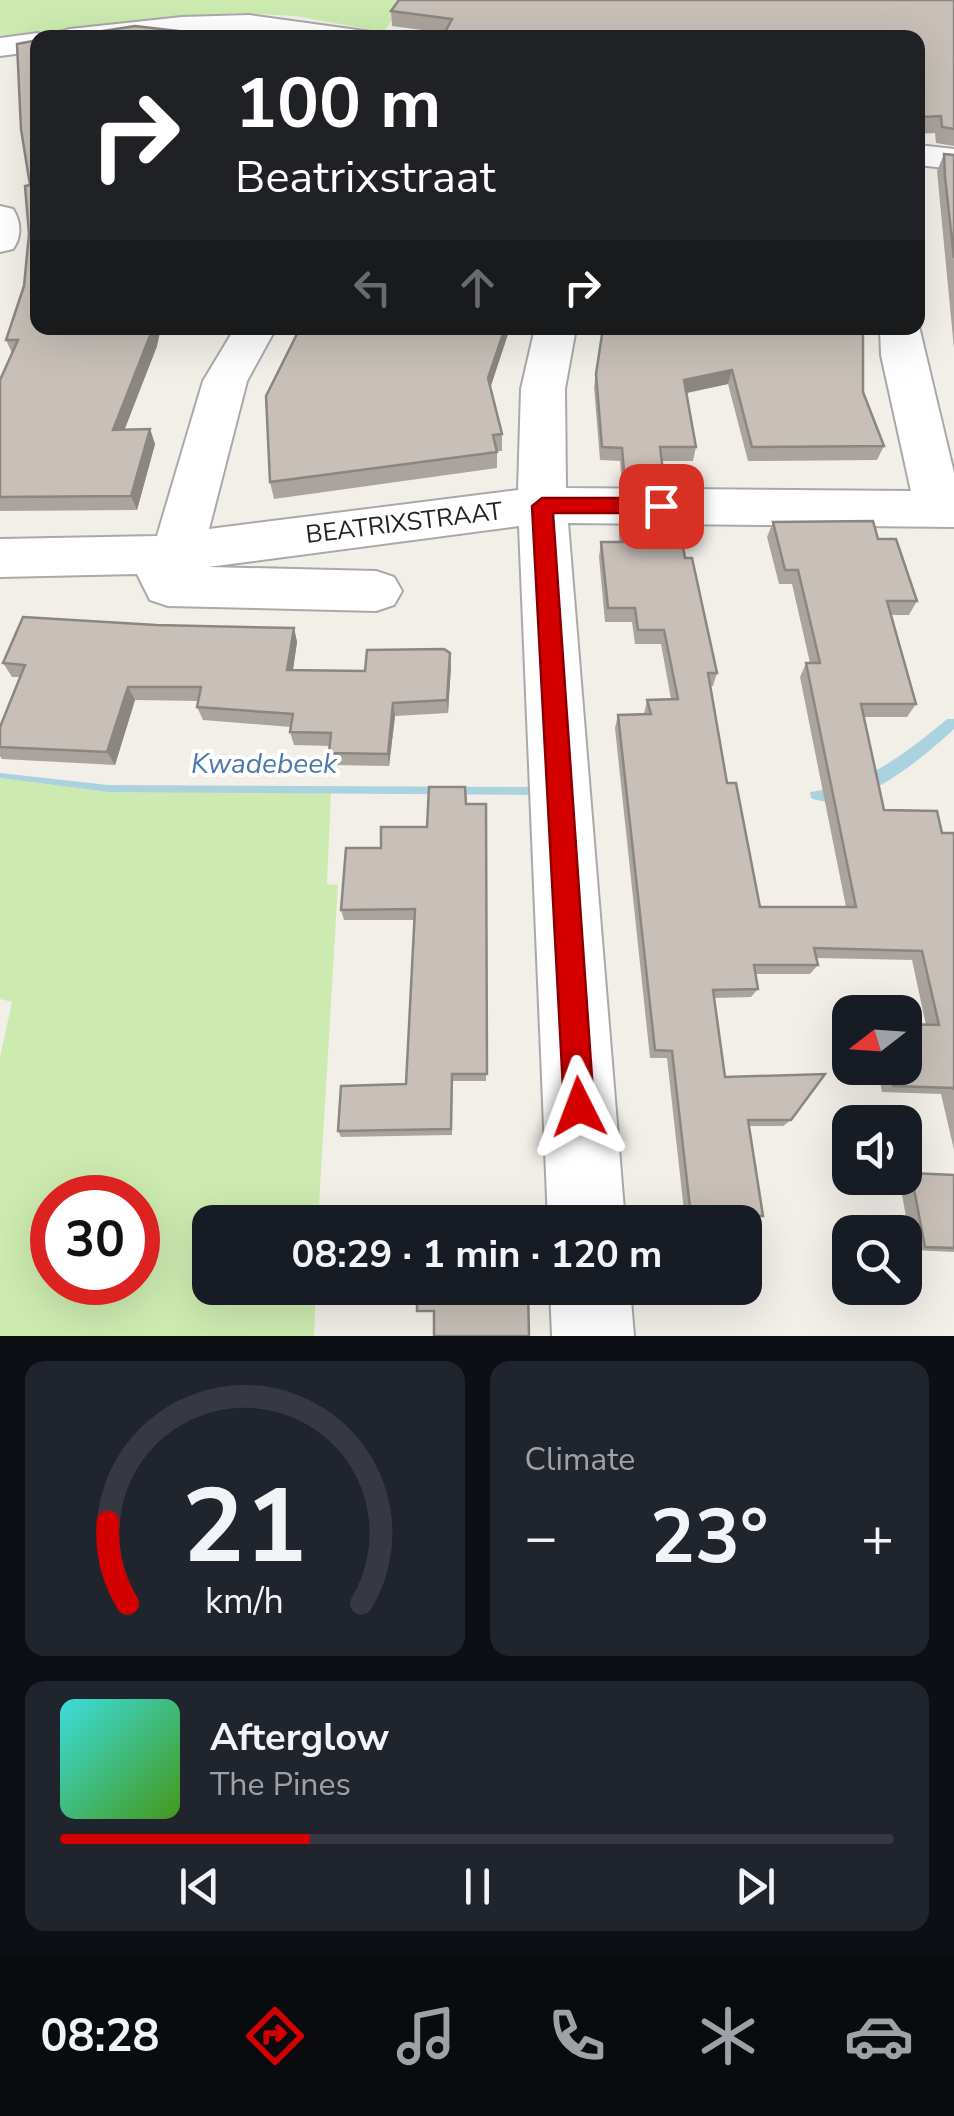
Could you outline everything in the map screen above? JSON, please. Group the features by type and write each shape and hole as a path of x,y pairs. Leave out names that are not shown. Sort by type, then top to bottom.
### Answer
{"street":[{"path":"142,30 232,20 320,30"},
{"path":"0,47 30,43"},
{"path":"925,156 954,159"},
{"path":"0,217 0,241"},
{"path":"250,335 226,381 167,553 168,586 376,591"},
{"path":"554,335 543,390 542,506 585,1205"},
{"path":"901,335 902,355 946,509"},
{"name":"BEATRIXSTRAAT","path":"0,558 167,553 542,506 946,509"},
{"path":"591,1305 593,1336"}],"green space":[{"path":"0,0 405,0 385,30 296,16 234,13 0,35"},
{"path":"0,778 108,792 331,792 327,884 338,885 319,1205 192,1205 192,1305 315,1305 314,1336 0,1336 0,1057 12,1002 0,999"}],"water":[{"path":"947,719 954,719 954,729 887,781 847,799 828,802 811,798 810,792 849,783 884,766"},
{"path":"0,773 108,785 528,787 529,795 108,792 0,778"}],"building":[{"path":"399,0 954,0 954,129 942,127 941,116 925,117 925,30 446,30 452,19 391,11"},
{"path":"135,26 169,30 109,30"},
{"path":"30,42 30,185 21,129 17,44"},
{"path":"944,154 954,155 954,258 945,177"},
{"path":"30,185 30,335 150,335 113,430 150,429 131,496 0,497 0,380 18,340 6,340 24,286 29,234 25,186"},
{"path":"296,335 503,335 488,378 502,434 493,435 497,452 270,482 266,396"},
{"path":"602,335 863,335 863,392 884,446 752,447 732,370 684,380 696,447 660,447 663,471 624,471 622,448 602,447 596,374"},
{"path":"621,514 677,514 685,558 692,558 717,673 708,673 727,783 736,783 760,907 856,907 806,663 820,663 798,570 785,570 773,522 873,521 878,539 896,539 917,601 887,601 916,704 861,704 884,810 937,811 942,833 954,833 954,1088 893,1086 922,1085 922,1024 939,1025 922,951 814,948 818,965 754,965 758,989 713,990 725,1077 825,1074 791,1120 748,1120 761,1205 690,1205 672,1051 655,1050 618,715 651,714 647,700 678,699 664,630 638,630 635,608 608,608 601,542 623,542"},
{"path":"23,617 294,628 287,670 365,671 367,650 444,649 450,653 447,700 393,703 388,754 329,753 331,733 290,732 293,714 197,707 201,687 128,687 107,752 0,747 0,727 25,665 3,663"},
{"path":"429,787 465,787 466,804 486,804 487,1074 452,1074 451,1129 338,1131 341,1086 406,1084 415,909 341,910 346,848 381,848 381,827 427,827"},
{"path":"922,1174 954,1175 954,1248 925,1247 922,1215 915,1195 922,1195"},
{"path":"417,1305 528,1305 529,1336 434,1336 434,1311 417,1311"}],"route":[{"path":"579,1107 542,506 661,506"}],"water label":[{"name":"Kwadebeek","path":"264,764"}]}
